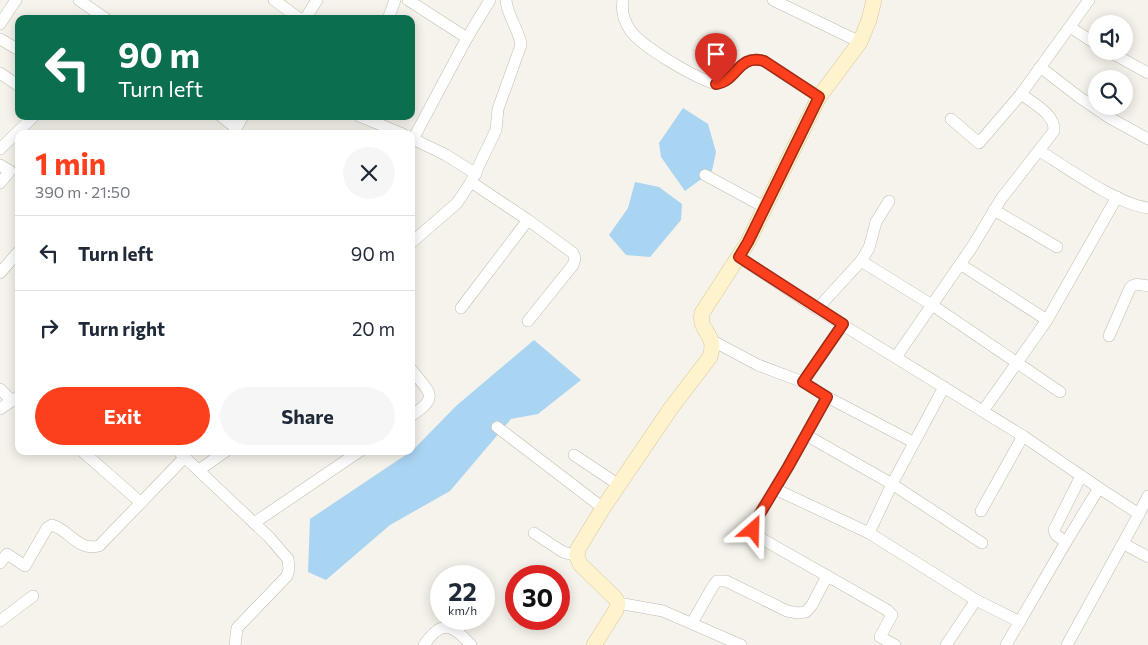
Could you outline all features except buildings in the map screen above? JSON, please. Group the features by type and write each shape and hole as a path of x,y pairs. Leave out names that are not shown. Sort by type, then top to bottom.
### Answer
{"street":[{"path":"0,24 16,0"},
{"path":"79,0 100,15"},
{"path":"274,0 295,15"},
{"path":"308,15 317,0"},
{"path":"389,15 395,0"},
{"path":"408,0 467,38"},
{"path":"415,134 467,38 490,0"},
{"path":"415,240 457,203 473,178 496,130 498,109 520,45 519,35 506,5 506,0"},
{"path":"623,0 623,16 630,30 639,39 686,71 709,82 721,83 728,79 746,61 754,58 764,61 819,97"},
{"path":"773,0 860,42"},
{"path":"874,0 869,20 860,42 819,97 748,242 702,313 701,320 713,341 758,365 803,382 827,397 913,442"},
{"path":"951,119 979,144 1021,94 1089,0"},
{"path":"1070,27 1088,39"},
{"path":"0,39 15,48"},
{"path":"1124,60 1148,73"},
{"path":"1040,67 1110,118 1148,139"},
{"path":"0,73 15,83"},
{"path":"896,357 960,264 1005,193 1054,131 1052,118 1021,94"},
{"path":"20,130 30,120"},
{"path":"224,120 233,130"},
{"path":"369,120 393,130"},
{"path":"0,149 15,134"},
{"path":"415,141 446,155 473,178 573,254 575,258 573,265 528,321"},
{"path":"1040,151 1117,197 1148,208"},
{"path":"0,183 9,171"},
{"path":"705,175 764,207"},
{"path":"983,411 1047,320 1117,197"},
{"path":"817,309 861,260 869,248 876,222 889,201"},
{"path":"994,210 1056,248"},
{"path":"460,308 528,220"},
{"path":"0,273 15,256"},
{"path":"739,257 817,309 1023,436 1139,514"},
{"path":"861,260 932,305 1060,392"},
{"path":"960,264 1047,320"},
{"path":"1109,336 1130,288 1138,284 1148,286"},
{"path":"803,382 843,324"},
{"path":"594,645 616,610 618,603 580,564 577,556 578,549 603,508 672,408 710,357 713,341"},
{"path":"415,374 429,392 430,399 427,406 415,414"},
{"path":"869,533 913,442 944,387"},
{"path":"0,389 15,398 0,409"},
{"path":"827,397 755,522 753,530 756,536 887,610 892,615 878,641 895,645"},
{"path":"497,427 603,508"},
{"path":"806,435 892,484 982,543"},
{"path":"981,511 1023,436"},
{"path":"87,455 140,502"},
{"path":"0,563 7,554 25,566 47,528 52,525 58,527 82,545 90,548 99,546 180,455"},
{"path":"182,455 254,522 288,559 289,569 287,576 237,628 235,645"},
{"path":"199,470 220,455"},
{"path":"254,522 354,455"},
{"path":"574,455 619,485"},
{"path":"1066,542 1056,535 1054,530 1081,476"},
{"path":"1006,645 1099,488"},
{"path":"775,489 869,533 976,600 1020,622"},
{"path":"1067,645 1086,608 1124,544 1148,496"},
{"path":"534,533 563,552 577,556"},
{"path":"1124,544 1148,557"},
{"path":"692,623 717,582 726,581 787,611 798,614 806,612 812,605 827,576"},
{"path":"0,621 33,596"},
{"path":"946,645 976,600"},
{"path":"618,603 664,611 692,623 718,640 741,645"},
{"path":"424,645 436,630"},
{"path":"455,630 471,645"}],"water":[{"path":"683,108 708,124 716,152 712,171 685,191 661,157 659,143"},
{"path":"635,182 659,187 682,204 681,220 650,257 626,255 609,235 628,208"},
{"path":"534,340 581,380 538,414 511,419 450,491 390,525 326,580 308,572 310,519 406,455 415,455 415,448 456,406"}],"route":[{"path":"716,84 728,79 746,61 754,58 764,61 819,97 739,257 843,324 803,382 827,397 755,522 753,530"}]}
